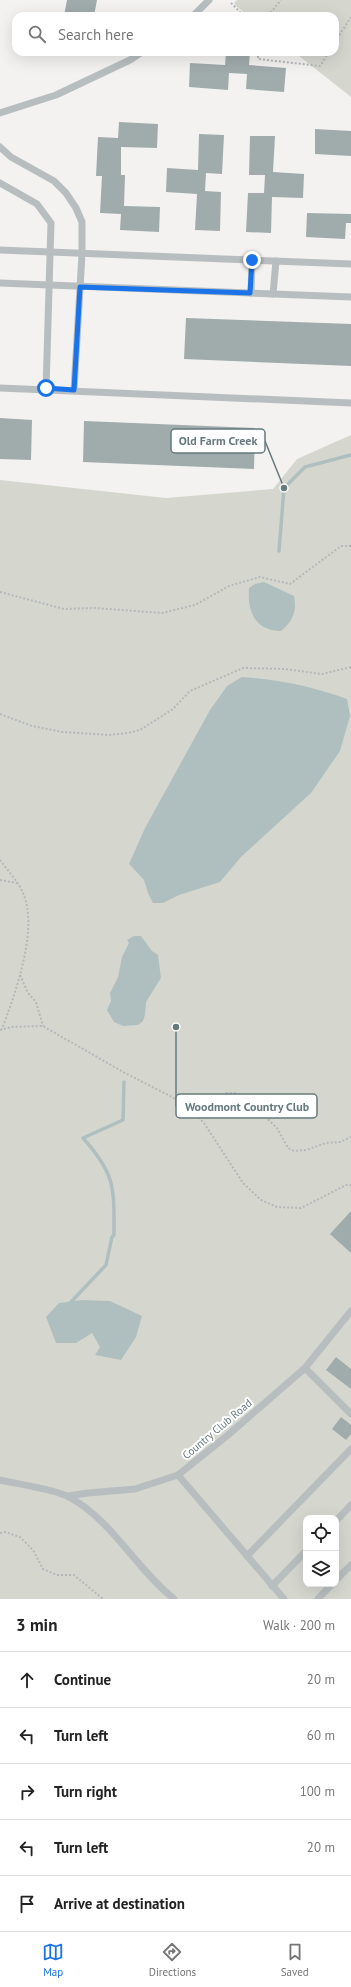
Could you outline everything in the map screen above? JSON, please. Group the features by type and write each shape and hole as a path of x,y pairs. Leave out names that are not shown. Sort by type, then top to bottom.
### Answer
{"street":[{"path":"197,12 209,0"},
{"path":"0,113 56,95 136,56"},
{"path":"0,147 11,157 54,181 66,193 76,208 82,222 82,254 74,390"},
{"path":"0,183 37,204 52,223 46,388"},
{"path":"0,250 351,264"},
{"path":"250,293 252,260"},
{"path":"273,294 276,261"},
{"path":"0,283 351,297"},
{"path":"0,388 46,388 351,403"},
{"name":"Country Club Road","path":"0,1480 68,1496 135,1489 178,1475 228,1435 305,1368 351,1312"},
{"path":"305,1368 351,1414"},
{"path":"247,1556 351,1449"},
{"path":"178,1475 284,1599"},
{"name":"Country Club Road","path":"68,1496 108,1529 162,1590 174,1599"},
{"path":"339,1517 351,1505"},
{"path":"272,1586 303,1554"},
{"path":"339,1577 351,1564"},
{"path":"318,1599 329,1587"}],"path":[{"path":"271,12 281,0"},
{"path":"231,3 240,12"},
{"path":"339,36 351,17"},
{"path":"258,56 258,59 320,66 326,56"},
{"path":"0,592 64,609 95,608 162,613 195,605 229,586 260,577 290,584 341,546 351,546"},
{"path":"0,714 32,726 63,732 109,735 128,733 140,730 173,709 190,691 243,668 284,669 322,674 351,666"},
{"path":"0,860 17,883 25,897 28,908 29,924 16,990 1,1030"},
{"path":"0,880 17,883"},
{"path":"20,974 28,993 36,1002 43,1026"},
{"path":"1,1030 12,1027 43,1026 123,1072 172,1097 192,1111 209,1129 243,1184 260,1200 277,1207 301,1208 346,1185 351,1185"},
{"path":"192,1111 203,1111 226,1093 236,1092 246,1098 277,1128 288,1148 294,1151 306,1150 326,1143 340,1142 351,1136"},
{"path":"0,1533 5,1532 20,1537 32,1550 43,1569 57,1575 74,1575 103,1599"}],"shaded area":[{"path":"237,0 351,0 351,97 299,56 339,56 339,12 243,12 234,3"},
{"path":"351,435 351,1599 0,1599 0,480 166,498 273,489 297,459"},
{"path":"264,582 294,596 295,607 293,616 289,624 281,631 265,628 254,618 251,612 249,588 255,584"},
{"path":"242,677 295,684 347,699 350,716 340,751 311,793 241,857 220,882 179,895 163,903 153,903 144,880 129,864 145,828 210,710 227,686"},
{"path":"134,936 141,936 152,951 158,955 161,978 146,1002 143,1021 138,1025 123,1026 114,1022 107,1010 111,1001 110,993 118,977 122,957 129,943 127,940"},
{"path":"81,1300 110,1301 142,1316 136,1337 121,1360 95,1355 100,1347 92,1333 76,1343 56,1343 46,1317 59,1303"}],"building":[{"path":"67,0 97,0 95,12 65,12"},
{"path":"226,56 250,56 249,65 286,68 284,92 246,89 247,74 229,73 228,90 189,87 190,63 225,65"},
{"path":"119,122 158,124 157,148 121,147 121,175 125,175 124,206 160,207 159,232 120,230 121,214 100,213 102,176 96,176 98,137 118,138"},
{"path":"315,129 351,131 351,156 315,154"},
{"path":"199,134 224,135 222,174 206,173 205,191 221,192 220,231 195,230 197,194 166,192 167,168 198,170"},
{"path":"250,136 275,136 273,172 304,174 303,198 272,197 271,233 246,232 248,193 264,193 265,175 249,175"},
{"path":"307,213 351,214 351,223 346,223 345,239 306,237"},
{"path":"186,318 351,324 351,366 184,359"},
{"path":"0,418 32,420 31,460 0,459"},
{"path":"84,421 255,428 254,469 83,462"},
{"path":"351,1211 351,1253 330,1234"},
{"path":"336,1357 351,1369 351,1389 326,1370"},
{"path":"341,1417 351,1425 351,1434 346,1440 332,1429"}],"waterway":[{"path":"279,551 284,488 305,467 351,455"},
{"path":"70,1303 106,1265 112,1237 114,1235 114,1205 111,1183 102,1162 83,1138 123,1120 124,1082"}],"place":[{"name":"Old Farm Creek","path":"284,488"},
{"name":"Woodmont Country Club","path":"176,1027"}],"route":[{"path":"46,388 74,390 80,287 250,293 252,260"}]}
